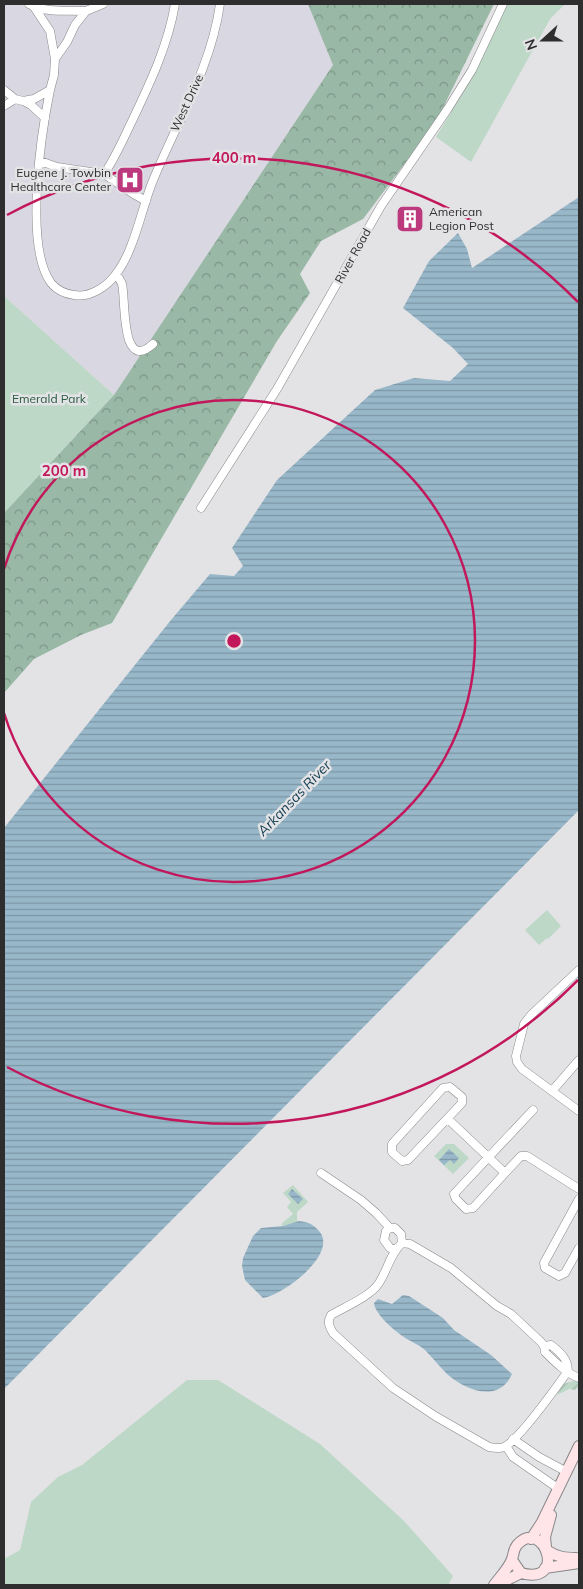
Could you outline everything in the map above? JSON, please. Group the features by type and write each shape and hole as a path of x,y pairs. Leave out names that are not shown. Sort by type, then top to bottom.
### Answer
{"street":[{"path":"31,5 52,10 86,11 103,4"},
{"path":"104,174 118,150 160,62 172,23 175,4"},
{"name":"West Drive","path":"55,59 40,161 38,238 43,265 52,284 60,291 68,294 85,296 97,291 116,274 127,252 168,144 206,62 212,44 220,4"},
{"name":"River Road","path":"201,508 277,389 381,206 472,70 503,4"},
{"path":"31,5 48,27 55,59"},
{"path":"55,59 74,25 86,11"},
{"path":"4,90 15,99 31,105 45,118"},
{"path":"23,101 34,99 50,90"},
{"path":"4,106 15,99"},
{"path":"40,161 58,167 104,174 146,201"},
{"path":"116,274 122,282 124,323 133,347 142,351 153,344"},
{"path":"579,970 531,1015 524,1024 516,1056 517,1062 522,1068 579,1111"},
{"path":"552,1090 579,1060"},
{"path":"450,1087 462,1097 462,1103 448,1118 408,1160 402,1161 392,1152 392,1144 444,1088 450,1087"},
{"path":"533,1110 454,1194 456,1199 466,1209 473,1208 521,1156 527,1156 579,1189"},
{"path":"448,1118 505,1173"},
{"path":"321,1173 360,1200 390,1228"},
{"path":"579,1199 544,1263 545,1268 558,1276 565,1273 579,1248"},
{"path":"395,1250 390,1248 384,1240 386,1231 390,1228 396,1228 401,1234 402,1243"},
{"path":"402,1243 410,1244 451,1268 497,1306 511,1314 544,1346 551,1345 567,1361 568,1371 550,1396 506,1446 488,1448 435,1416 386,1382 333,1333 328,1326 328,1319 331,1315 354,1302 379,1284 395,1250 402,1243"},
{"path":"568,1371 579,1378"},
{"path":"514,1439 539,1457 567,1472"},
{"path":"506,1446 513,1457 558,1491"},
{"path":"530,1539 542,1522 579,1446"},
{"path":"531,1470 539,1457"},
{"path":"502,1585 520,1573 539,1574 545,1568 548,1561 545,1535 558,1491"},
{"path":"494,1585 512,1560 514,1549 522,1541 538,1540 555,1556 579,1558"},
{"path":"512,1560 520,1573"},
{"path":"545,1568 579,1563"}],"shaded area":[{"name":"Eugene J. Towbin Healthcare Center","path":"4,4 308,4 334,65 114,395 4,296"}],"green space":[{"path":"308,4 494,4 436,122 363,219 321,241 300,274 310,293 277,341 112,623 81,635 34,659 4,693 4,513 114,395 333,65"},
{"path":"507,4 565,4 550,19 471,162 436,137 474,71"},
{"name":"Emerald Park","path":"4,296 114,395 4,513"},
{"path":"547,910 561,926 539,945 525,930"},
{"path":"446,1144 454,1144 469,1158 453,1174 434,1156"},
{"path":"293,1185 308,1202 297,1212 297,1222 283,1226 281,1224 293,1214 287,1207 291,1202 283,1193"},
{"path":"187,1380 218,1380 320,1444 404,1521 453,1576 448,1585 4,1585 4,1559 20,1550 31,1502 58,1477 82,1465"},
{"path":"574,1381 579,1382 579,1387 575,1390 569,1389 557,1395 563,1384"}],"water":[{"name":"Arkansas River","path":"579,197 579,810 4,1389 4,828 210,574 234,576 243,566 232,548 277,480 375,390 414,378 450,381 468,364 453,348 403,308 429,261 458,233 467,249 472,268"},
{"path":"449,1149 459,1158 454,1164 450,1160 444,1165 439,1160"},
{"path":"292,1189 303,1199 298,1204 288,1194"},
{"path":"299,1221 310,1224 319,1231 323,1240 322,1250 316,1261 295,1281 272,1295 263,1298 245,1280 242,1266 243,1258 253,1236 261,1228 283,1226"},
{"path":"403,1295 409,1296 443,1318 454,1330 491,1355 512,1374 506,1383 499,1389 491,1391 472,1389 463,1385 447,1374 424,1349 392,1328 378,1313 374,1303 378,1299 392,1304"}],"place":[{"name":"Eugene J. Towbin Healthcare Center","path":"130,180"},
{"name":"American Legion Post","path":"410,219"}]}
